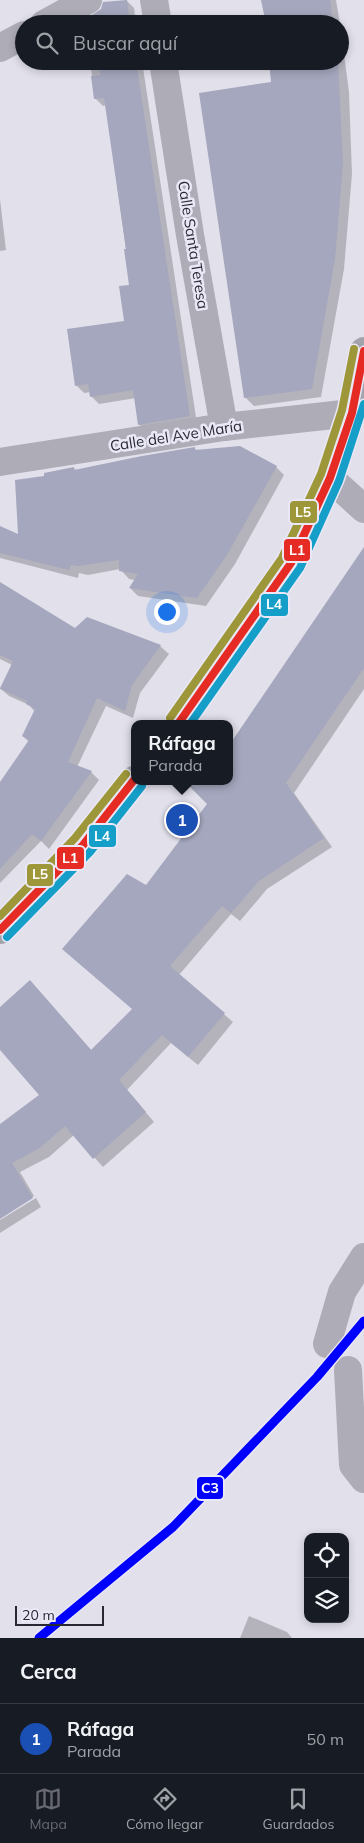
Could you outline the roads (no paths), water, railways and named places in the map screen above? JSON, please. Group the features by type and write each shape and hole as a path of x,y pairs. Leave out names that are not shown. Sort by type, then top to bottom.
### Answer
{"main road":[{"path":"181,720 291,563 330,478 352,413 364,351"},
{"path":"0,930 83,845 131,784"}],"street":[{"path":"60,15 88,0"},
{"path":"154,0 156,15"},
{"path":"0,48 15,40"},
{"name":"Calle Santa Teresa","path":"165,70 190,235 224,428"},
{"name":"Calle del Ave María","path":"0,462 224,428 352,413"},
{"path":"330,478 362,501"},
{"path":"327,1344 342,1292 364,1257"},
{"path":"356,1378 350,1410 353,1465 364,1479"}],"place":[{"name":"Ráfaga","path":"182,820"}]}
